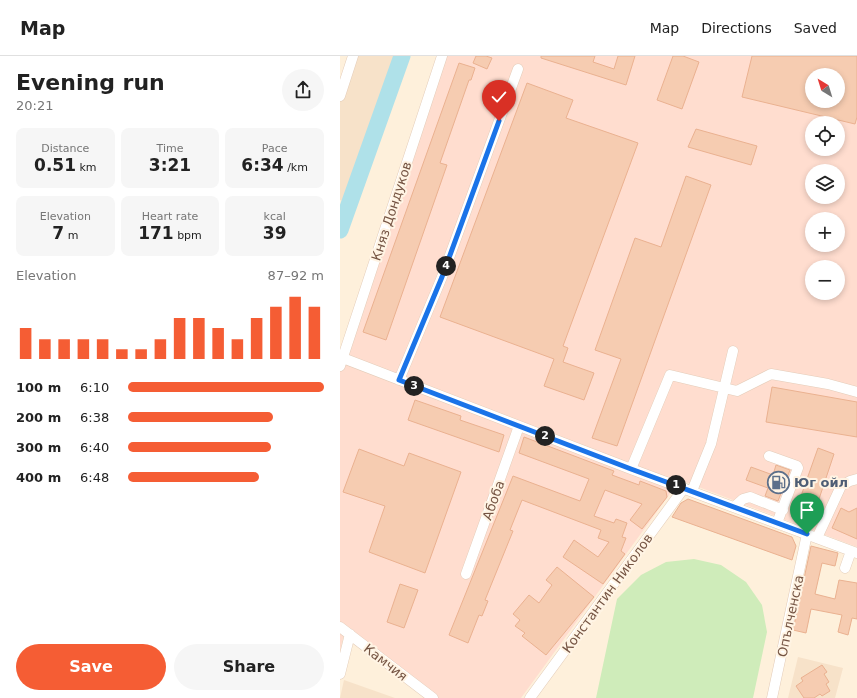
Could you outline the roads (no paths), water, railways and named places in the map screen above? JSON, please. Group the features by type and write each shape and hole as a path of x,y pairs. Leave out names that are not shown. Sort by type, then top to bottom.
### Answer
{"street":[{"path":"340,96 354,56"},
{"name":"Княз Дондуков","path":"341,360 442,56"},
{"path":"399,380 442,277 518,69"},
{"name":"Константин Николов","path":"530,698 688,490 711,444 732,351"},
{"path":"341,360 399,380 631,469 854,552 845,568"},
{"path":"631,469 670,375 737,391 771,374 828,384 857,392"},
{"name":"Абоба","path":"466,574 519,426"},
{"path":"769,456 797,466 798,468 777,523"},
{"name":"Опълченска","path":"772,698 812,536 841,486 850,481 857,480"},
{"path":"734,507 743,499 750,497 782,510"},
{"name":"Камчия","path":"340,627 428,697"},
{"path":"340,674 350,634"}],"waterway":[{"path":"340,230 402,56"}],"place":[{"name":"Юг ойл","path":"778,482"}]}
